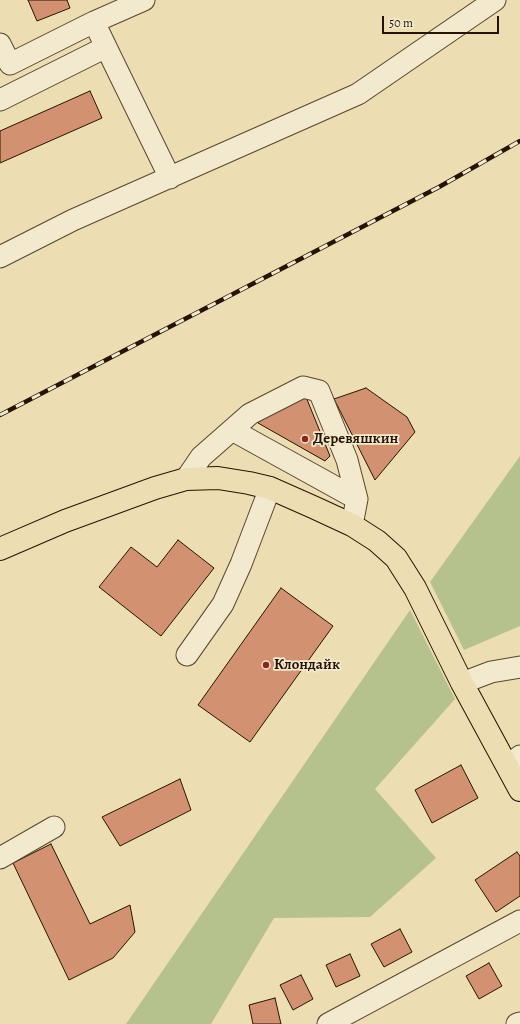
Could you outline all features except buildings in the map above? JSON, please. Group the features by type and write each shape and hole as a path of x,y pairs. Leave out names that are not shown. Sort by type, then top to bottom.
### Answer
{"main road":[{"path":"0,549 88,513 155,488 186,479 218,478 270,488 352,525 377,541 396,558 415,588 462,683 513,761 520,790"}],"street":[{"path":"0,44 10,64 94,22 144,0"},
{"path":"0,257 73,220 358,94 495,0"},
{"path":"94,22 170,178"},
{"path":"0,100 106,47"},
{"path":"186,479 201,457 250,414 303,387 318,391 347,460 357,499 352,525"},
{"path":"232,430 357,499"},
{"path":"187,655 223,604 241,564 270,488"},
{"path":"462,683 491,672 520,667"},
{"path":"0,858 54,827"},
{"path":"328,1024 520,921"}],"green space":[{"path":"520,456 520,626 464,650 430,582"},
{"path":"410,610 455,699 375,789 436,858 370,917 274,918 211,1024 126,1024"}],"railway":[{"path":"0,415 439,187 520,141"}],"place":[{"name":"Деревяшкин","path":"305,439"},
{"name":"Клондайк","path":"266,665"}]}
